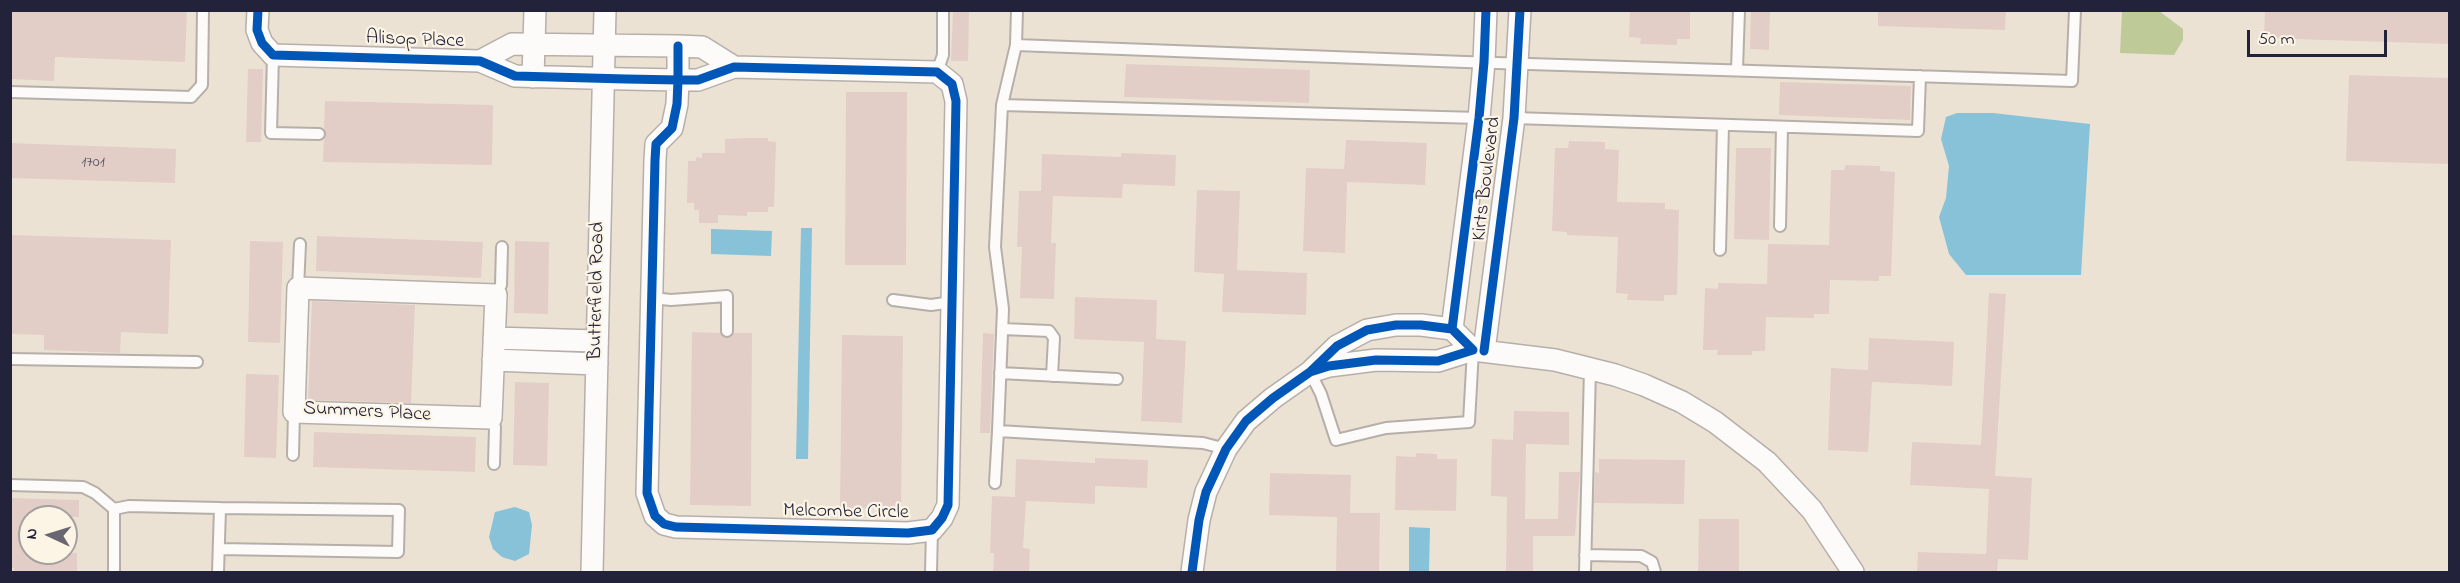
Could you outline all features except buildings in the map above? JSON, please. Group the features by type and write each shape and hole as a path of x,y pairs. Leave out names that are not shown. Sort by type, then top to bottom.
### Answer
{"street":[{"path":"258,10 257,30 262,43 273,55"},
{"path":"533,76 535,10"},
{"name":"Butterfield Road","path":"592,573 605,10"},
{"name":"Kirts Boulevard","path":"1452,329 1485,62 1486,10"},
{"name":"Kirts Boulevard","path":"1479,350 1514,118 1520,10"},
{"name":"Alisop Place","path":"480,61 512,44 604,45"},
{"path":"604,45 702,47 734,67"},
{"name":"Melcombe Circle","path":"678,46 677,104 672,128 657,144 647,493 655,516 664,524 676,527 908,533 932,530 942,518 948,505 956,101 952,84 937,72"},
{"name":"Alisop Place","path":"273,55 480,61 515,76 604,78"},
{"path":"604,78 698,80 734,67 937,72"},
{"path":"298,288 496,295 491,418"},
{"name":"Summers Place","path":"298,288 294,412 491,418"},
{"path":"1192,573 1199,519 1206,492 1226,449 1246,421 1273,398 1310,372 1337,346 1367,330 1405,325 1452,329 1479,350"},
{"path":"494,338 597,341"},
{"path":"1310,372 1329,366 1376,360 1438,361 1479,350 1556,360 1644,385 1682,402 1715,422 1767,462 1812,510 1853,573"},
{"path":"493,360 597,364"}],"lane":[{"path":"10,92 191,97 202,85 203,10"},
{"path":"937,72 943,55 943,10"},
{"path":"994,483 1003,329 1003,309 995,247 1002,105 1016,45 1017,10"},
{"path":"1737,70 1740,10"},
{"path":"1016,45 2072,81 2075,10"},
{"path":"273,55 271,133 319,134"},
{"path":"1514,118 1918,131 1920,76"},
{"path":"1002,105 1479,117"},
{"path":"1720,250 1722,125"},
{"path":"1780,226 1782,127"},
{"path":"298,288 300,244"},
{"path":"496,295 501,285 502,247"},
{"path":"652,298 671,300 727,296 727,331"},
{"path":"893,300 931,305 952,302"},
{"path":"1003,329 1048,331 1054,338 1052,376"},
{"path":"1310,372 1321,394 1336,440 1386,428 1469,422 1479,350"},
{"path":"10,359 196,362"},
{"path":"1585,573 1590,369"},
{"path":"1000,373 1117,379"},
{"path":"293,455 294,412"},
{"path":"491,418 495,427 494,464"},
{"path":"998,431 1203,443 1226,449"},
{"path":"10,485 83,488 95,493 114,509 114,573"},
{"path":"114,509 129,506 399,510 398,552 219,549"},
{"path":"218,573 220,508"},
{"path":"931,573 932,530"},
{"path":"1586,555 1641,556 1652,562 1655,573"}],"green space":[{"path":"2122,11 2159,11 2183,29 2183,40 2174,55 2120,53"}],"water":[{"path":"1957,113 1993,113 2090,124 2081,275 1966,275 1949,254 1939,217 1946,198 1949,166 1941,139 1946,117"},
{"path":"801,228 812,228 808,459 796,459"},
{"path":"711,229 772,231 771,256 711,254"},
{"path":"515,507 529,512 532,525 529,554 515,561 502,557 493,549 489,537 495,512"},
{"path":"1409,527 1430,528 1429,572 1409,572"}],"cycle path":[{"path":"258,10 257,30 262,43 273,55 480,61 515,76 626,79 678,80 698,80 734,67 937,72 952,84 956,101 948,505 942,518 932,530 908,533 676,527 664,524 655,516 647,493 655,160 656,144 672,128 677,104 678,80 678,46"},
{"path":"1452,329 1479,118 1486,10"},
{"path":"1484,351 1514,118 1520,10"},
{"path":"1192,572 1199,520 1206,492 1226,449 1246,421 1273,398 1310,372 1337,346 1367,330 1396,325 1421,325 1452,329 1473,350 1438,361 1376,360 1329,366 1310,372"}]}
